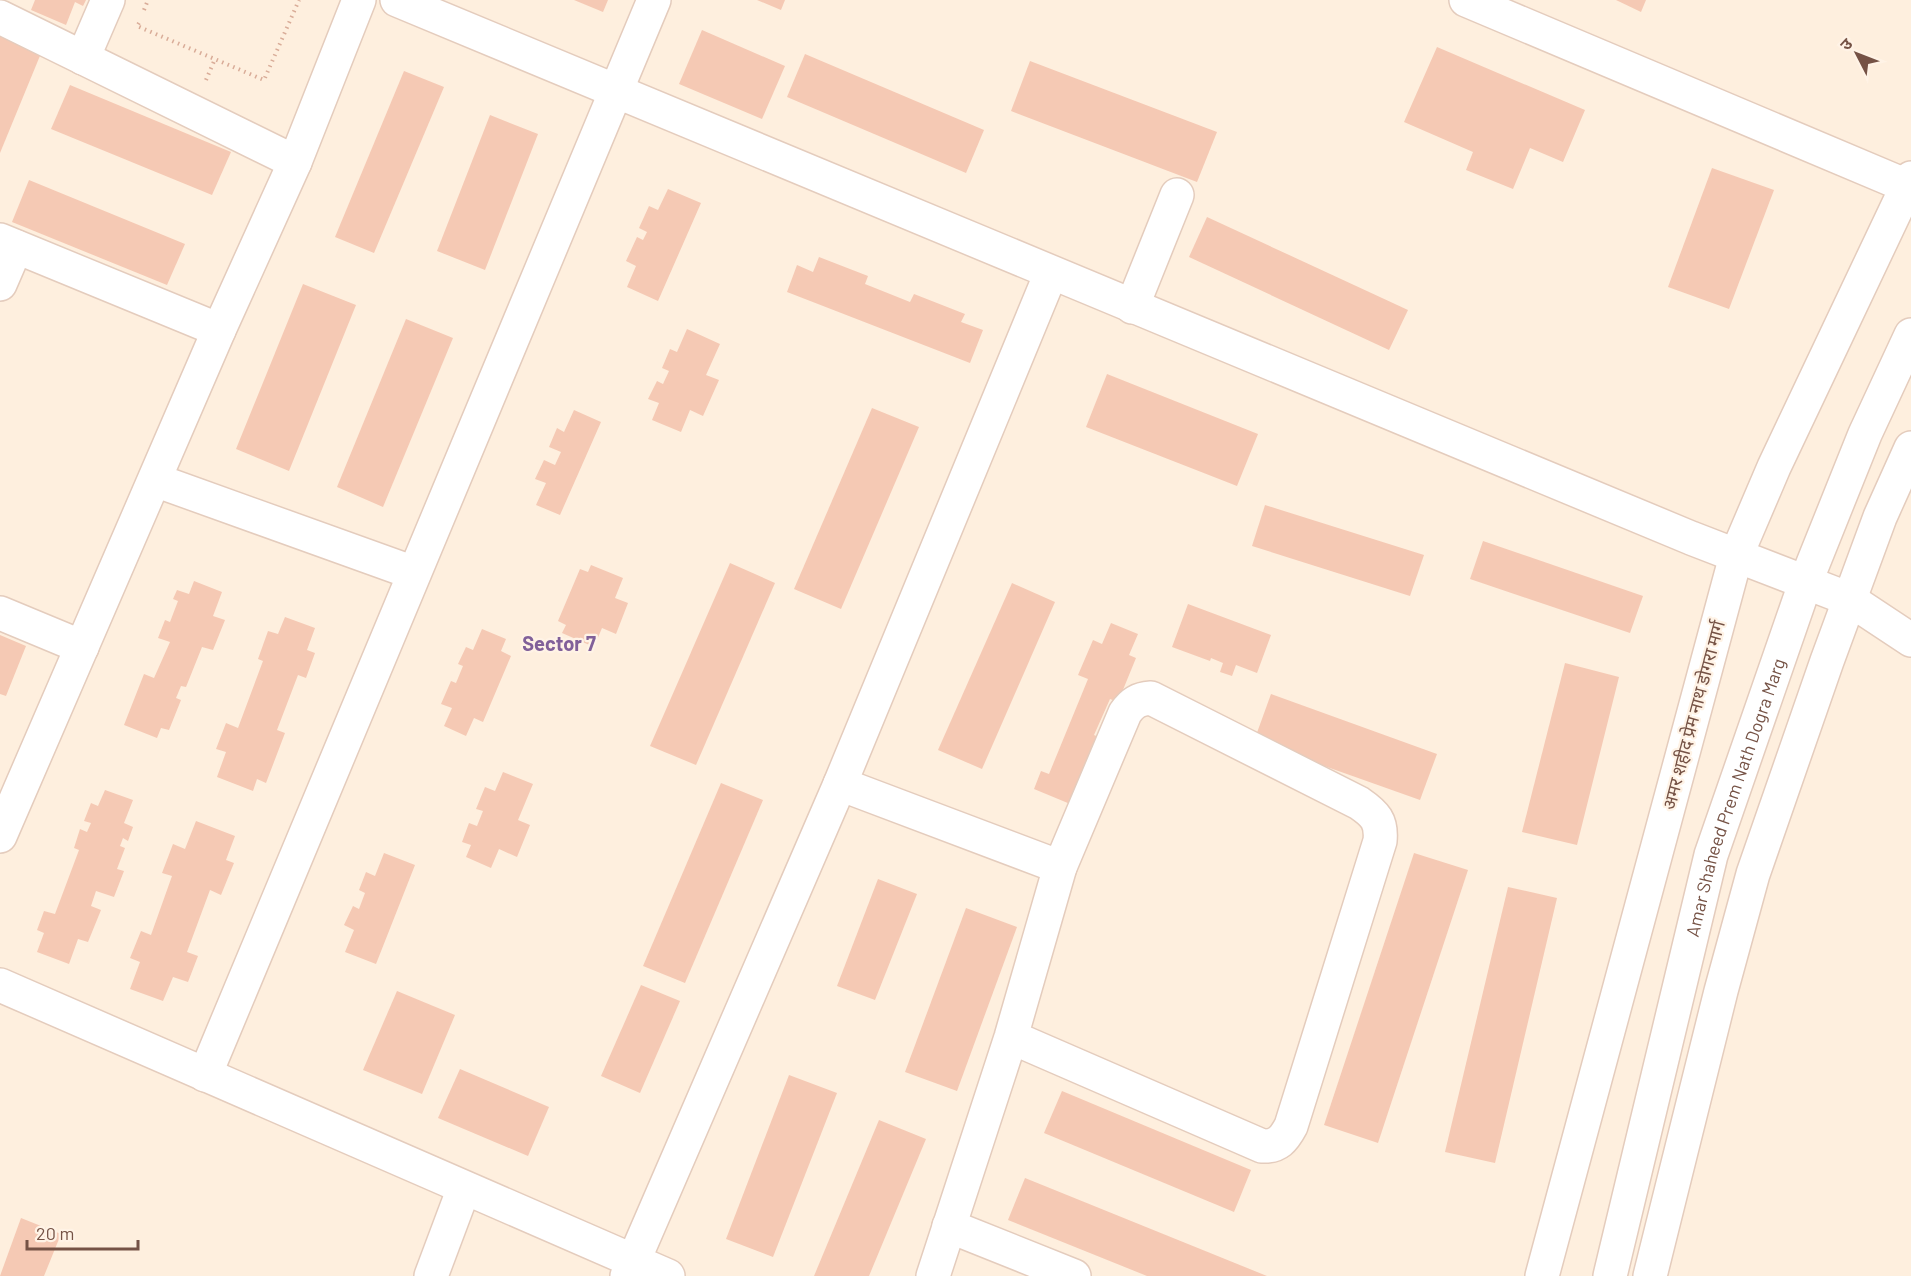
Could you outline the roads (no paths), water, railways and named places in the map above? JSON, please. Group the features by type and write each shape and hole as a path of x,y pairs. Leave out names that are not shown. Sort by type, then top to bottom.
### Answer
{"street":[{"path":"83,58 108,0"},
{"path":"0,836 219,330 295,162 359,0"},
{"path":"397,0 1736,556 1806,580 1850,599 1911,640"},
{"path":"205,1075 654,0"},
{"path":"1466,0 1909,182"},
{"path":"0,17 295,162"},
{"name":"अमर शहीद प्रेम नाथ डोगरा मार्ग","path":"1542,1276 1736,556 1774,467 1909,182"},
{"path":"1132,307 1177,195"},
{"path":"0,284 8,244 219,330"},
{"path":"630,1269 840,784 1051,273"},
{"name":"Amar Shaheed Prem Nath Dogra Marg","path":"1610,1276 1711,855 1806,580 1865,434 1911,334"},
{"path":"1650,1276 1721,991 1753,874 1880,517 1911,448"},
{"path":"155,480 414,573"},
{"path":"0,613 82,646"},
{"path":"933,1276 1011,1037 1060,867 1125,713 1132,704 1141,699 1151,698 1359,803 1374,813 1380,823 1380,841 1291,1126 1284,1139 1276,1144 1262,1146 1011,1037"},
{"path":"840,784 1060,867"},
{"path":"0,985 464,1188 630,1269 668,1276"},
{"path":"431,1276 464,1188"},
{"path":"949,1226 1074,1276"}],"district":[{"name":"Sector 7","path":"559,643"}]}
